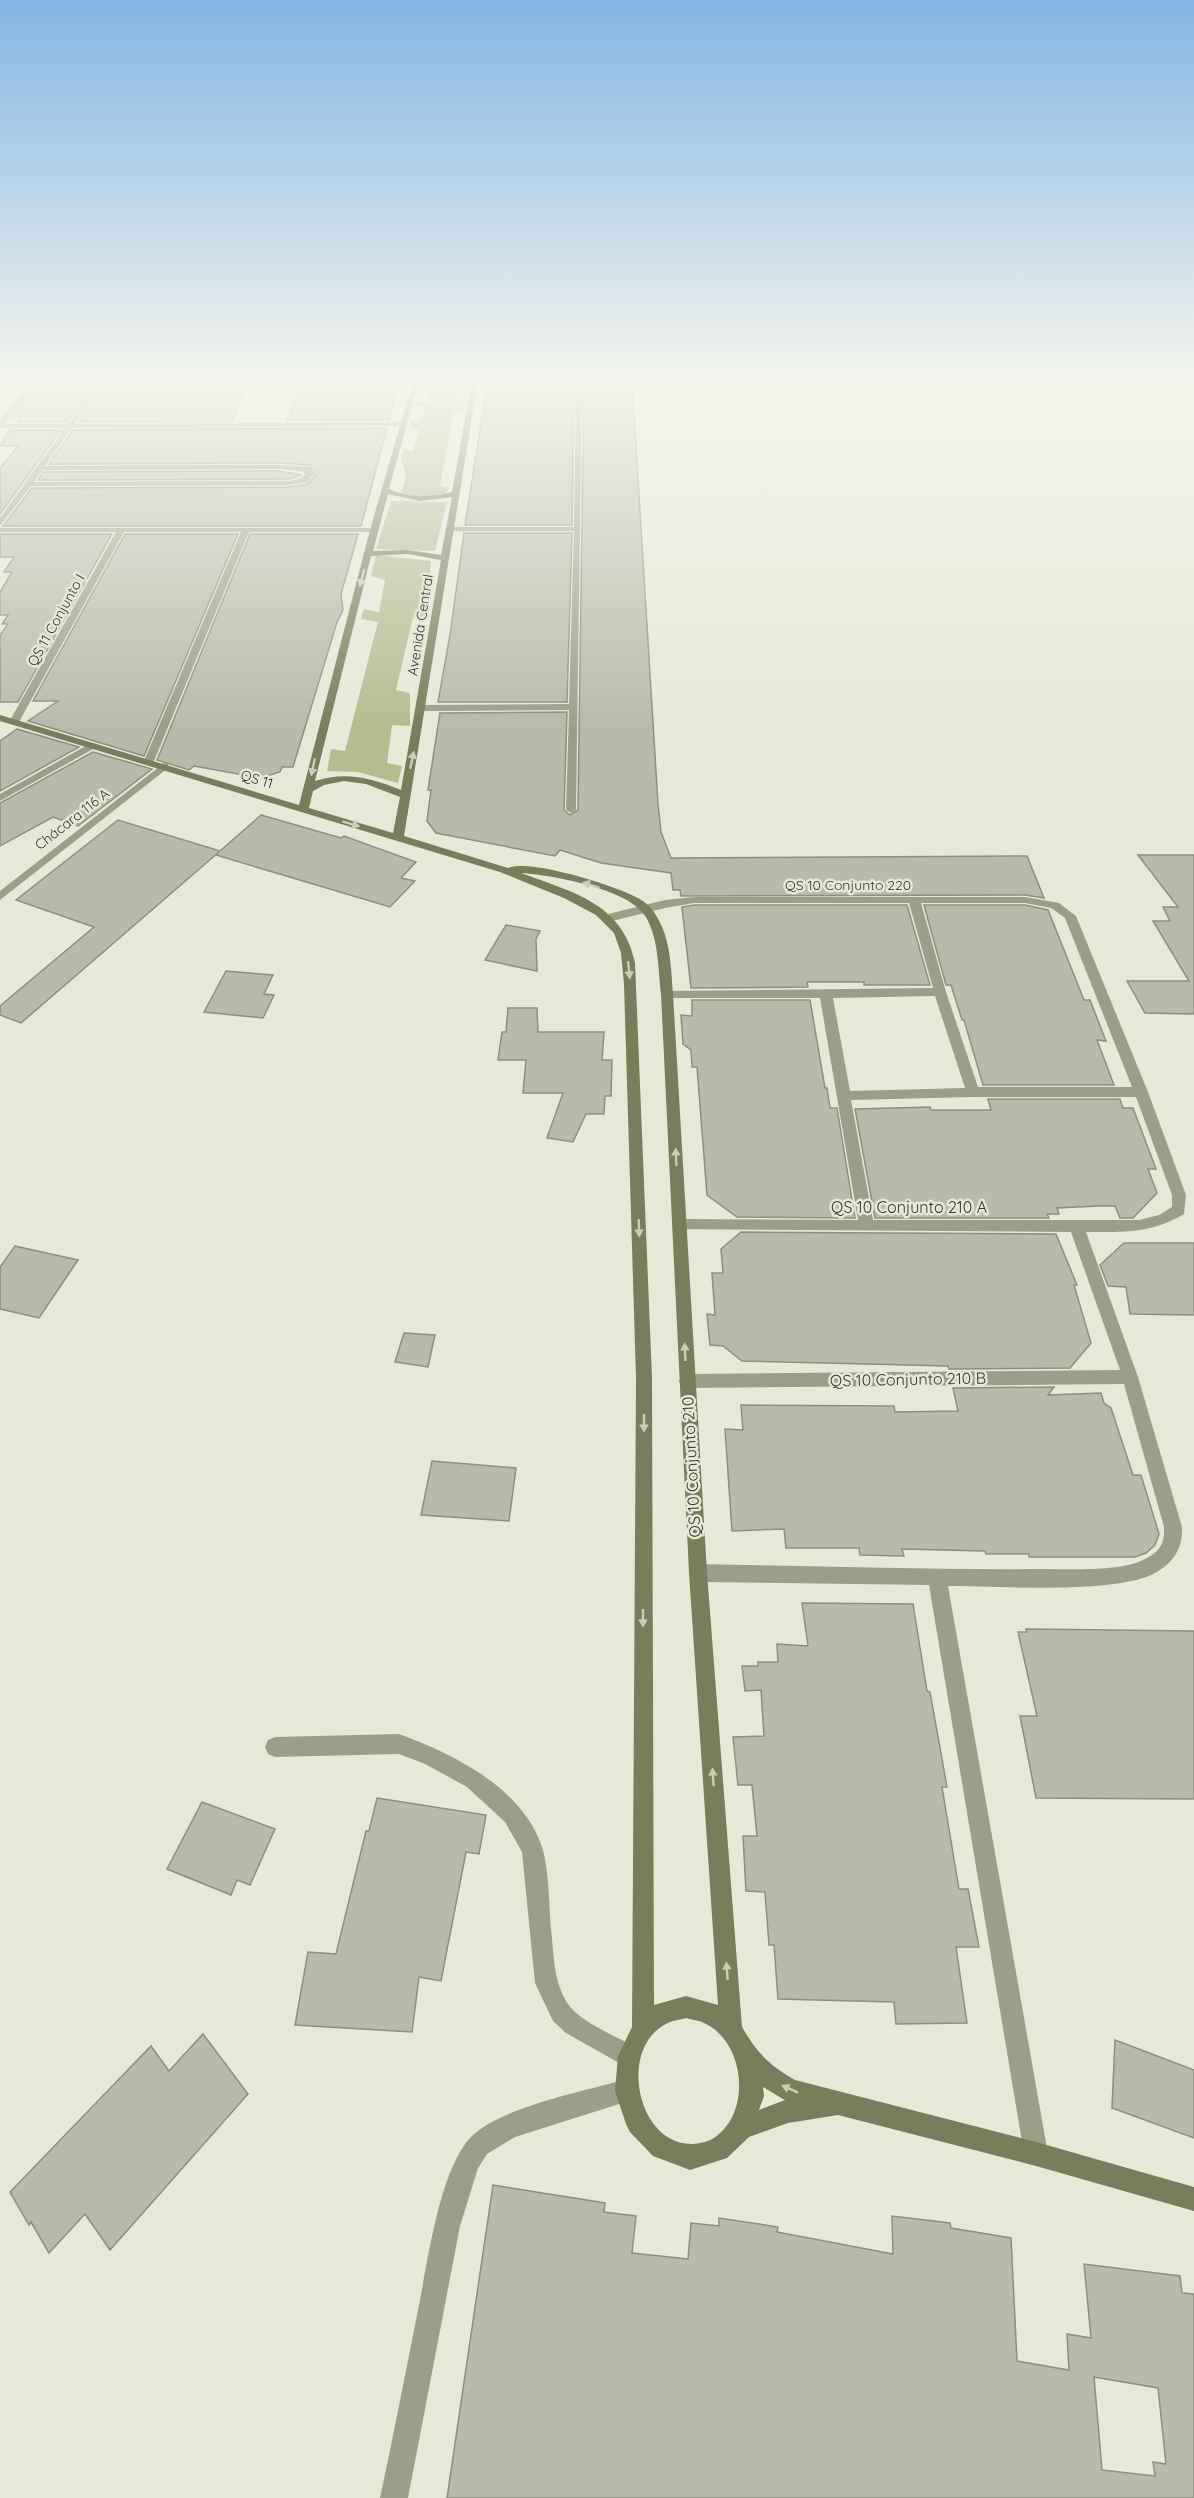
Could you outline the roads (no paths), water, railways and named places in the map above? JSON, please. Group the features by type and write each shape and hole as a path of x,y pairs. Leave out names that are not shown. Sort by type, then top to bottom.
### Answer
{"street":[{"path":"0,524 20,497"},
{"path":"303,809 383,497"},
{"path":"402,497 412,499 443,497"},
{"name":"Avenida Central","path":"398,838 455,497"},
{"path":"571,810 578,497"},
{"path":"449,529 578,529"},
{"path":"0,530 374,530"},
{"name":"QS 11 Conjunto I","path":"15,722 121,531"},
{"path":"149,761 246,531"},
{"path":"368,554 408,552 445,558"},
{"path":"421,708 572,707"},
{"name":"QS 11","path":"0,718 149,761 504,870 557,890 608,918"},
{"path":"0,798 91,746"},
{"name":"Chácara 116 A","path":"0,897 164,766"},
{"path":"308,789 324,781 351,777 380,784 405,796"},
{"name":"QS 11","path":"504,870 539,871 575,880 614,892 645,908"},
{"name":"QS 10 Conjunto 220","path":"608,918 645,908 694,900 1042,902 1063,910 1070,916 1141,1092"},
{"path":"914,900 940,992 973,1092"},
{"name":"QS 10 Conjunto 210","path":"645,908 657,933 668,994 698,1572 731,2030"},
{"path":"608,918 619,930 629,966 644,1378 643,2028"},
{"path":"668,994 940,992"},
{"path":"826,994 866,1224"},
{"path":"844,1096 973,1092 1141,1092"},
{"name":"QS 10 Conjunto 210 A","path":"679,1225 866,1224 1077,1227 1139,1226 1164,1219 1179,1210 1179,1202 1173,1175 1141,1092"},
{"path":"698,1572 1095,1577 1135,1571 1149,1566 1166,1554 1174,1542 1173,1527 1130,1377 1077,1227"},
{"name":"QS 10 Conjunto 210 B","path":"687,1381 1130,1377"},
{"path":"937,1576 1036,2154"},
{"path":"275,1747 399,1744 431,1756 474,1780 512,1815 532,1849 546,1983 561,2013 574,2025 629,2056"},
{"path":"839,2104 788,2111 741,2128 719,2150 690,2158 661,2148 638,2124 627,2091 629,2056 643,2028 662,2013 686,2007 710,2013 731,2030 748,2059 767,2077 791,2091 1036,2154 1194,2199"},
{"path":"741,2128 752,2096 748,2059"},
{"path":"394,2498 444,2243 459,2184 468,2162 479,2145 504,2128 627,2091"}]}
